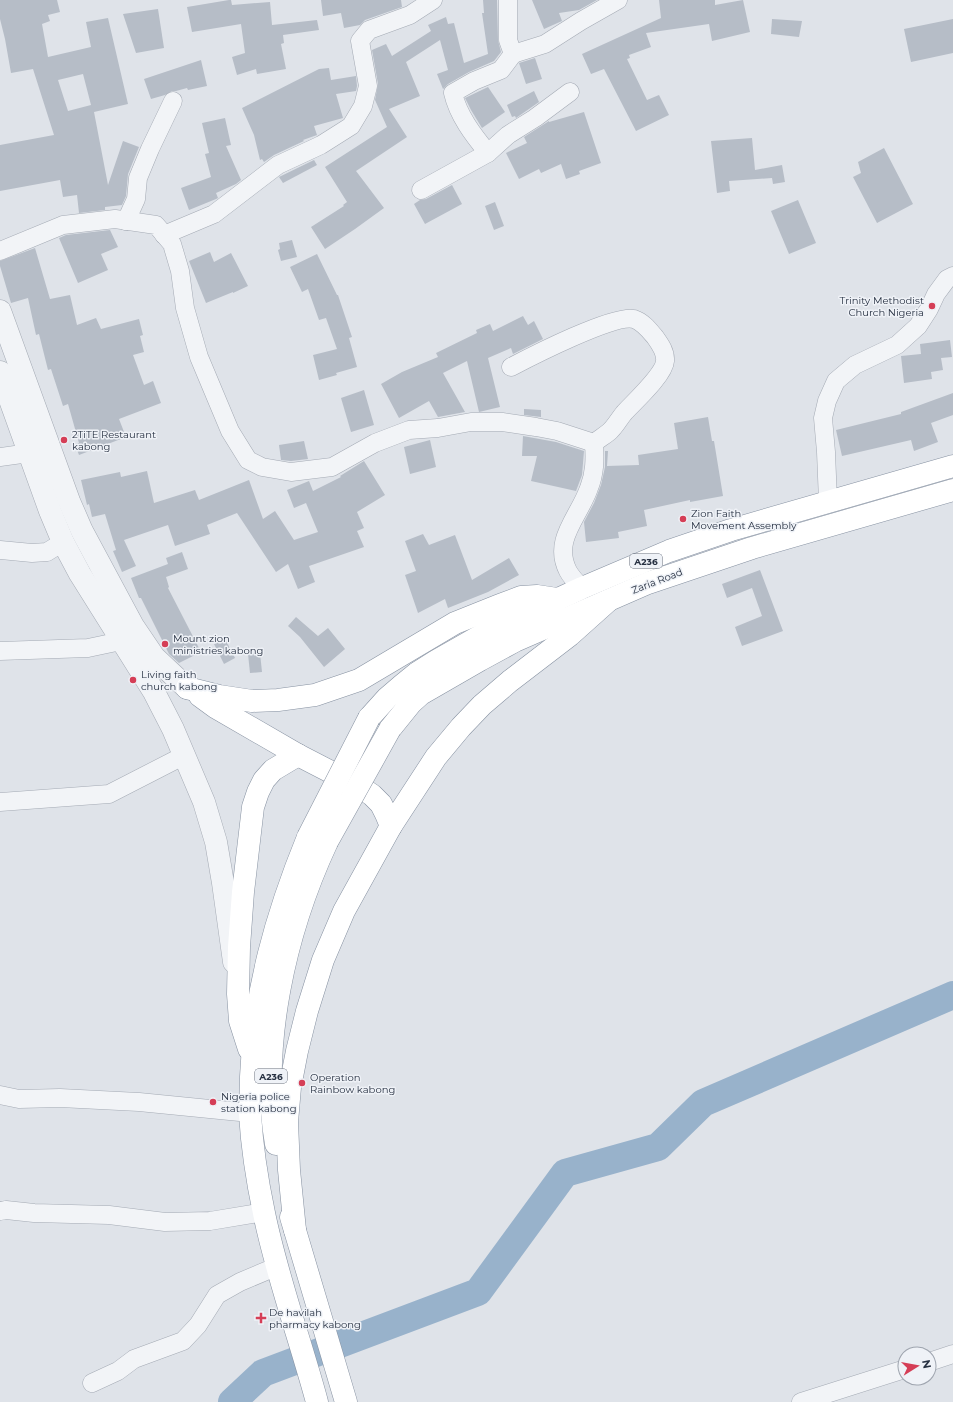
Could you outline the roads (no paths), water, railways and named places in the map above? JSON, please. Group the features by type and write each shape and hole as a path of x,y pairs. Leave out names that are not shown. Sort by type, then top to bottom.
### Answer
{"highway":[{"name":"A236","path":"317,1402 295,1328 264,1212 255,1159 250,1112 252,1060 256,1014 266,962 290,881 317,840 369,718 387,698 417,673 487,632 582,588 669,551 731,530 953,466"},
{"name":"Zaria Road","path":"317,840 390,729 411,703 421,694 515,641 648,583 738,553 953,490"},
{"path":"187,688 219,696 252,701 278,700 315,695 359,680 455,623 500,604 521,597 537,596 558,599"},
{"path":"295,1230 289,1170 287,1122 290,1087 307,1011 323,960 344,911 391,826 436,757 461,727 482,705 510,681 570,635 608,601"},
{"path":"187,688 215,707 298,755 360,787 372,795 381,804 391,826"},
{"path":"252,1060 240,1021 238,994 239,947 243,892 253,807 264,780 273,770 298,755"},
{"name":"A236","path":"317,840 306,891 294,926 284,964 276,1009 271,1080 275,1140 286,1196 346,1402"}],"street":[{"path":"164,235 214,214 278,166 321,145 351,126 362,106 368,86 360,41 369,30 410,16 433,0"},
{"path":"508,0 508,40 513,54"},
{"path":"488,153 472,134 455,102 453,93 474,81 501,70 513,54 545,44 618,0"},
{"path":"421,190 488,153 508,135 535,118 570,92"},
{"path":"126,221 136,199 138,178 173,101"},
{"path":"0,251 63,225 115,219 156,225 172,244 180,271 185,308 199,356 230,431 248,460 262,467 291,472 332,467 375,443 409,430 438,428 471,422 502,422 536,427 557,431 594,443"},
{"path":"828,501 823,418 827,401 836,381 855,365 897,345 918,326 929,309 936,294 947,279 953,276"},
{"path":"0,311 69,501 82,531 133,626 154,657 187,688"},
{"path":"511,367 566,340 607,324 634,319 645,325 664,351 665,362 662,370 656,379 623,414 610,431 594,443"},
{"path":"0,372 63,542 80,574 154,692 185,755 204,802 216,842 238,994"},
{"path":"582,588 569,573 564,562 562,552 564,539 586,495 595,469 594,443"},
{"path":"0,457 29,452"},
{"path":"0,550 32,553 48,552 63,542"},
{"path":"0,651 88,648 121,641"},
{"path":"0,802 109,794 185,755"},
{"path":"0,1095 19,1098 60,1098 139,1102 250,1112"},
{"path":"0,1211 6,1210 34,1213 109,1215 165,1222 210,1221 264,1212"},
{"path":"92,1384 118,1371 134,1358 182,1341 198,1325 218,1295 240,1282 278,1266"},
{"path":"937,1359 953,1354"},
{"path":"800,1402 897,1372"}],"waterway":[{"path":"232,1402 263,1373 478,1292 565,1173 658,1147 703,1103 953,995"}],"place":[{"name":"Trinity Methodist Church Nigeria","path":"932,306"},
{"name":"2TiTE Restaurant kabong","path":"64,440"},
{"name":"Zion Faith Movement Assembly","path":"683,519"},
{"name":"Mount zion ministries kabong","path":"165,644"},
{"name":"Living faith church kabong","path":"133,680"},
{"name":"Operation Rainbow kabong","path":"302,1083"},
{"name":"Nigeria police station kabong","path":"213,1102"},
{"name":"De havilah pharmacy kabong","path":"261,1318"}]}
